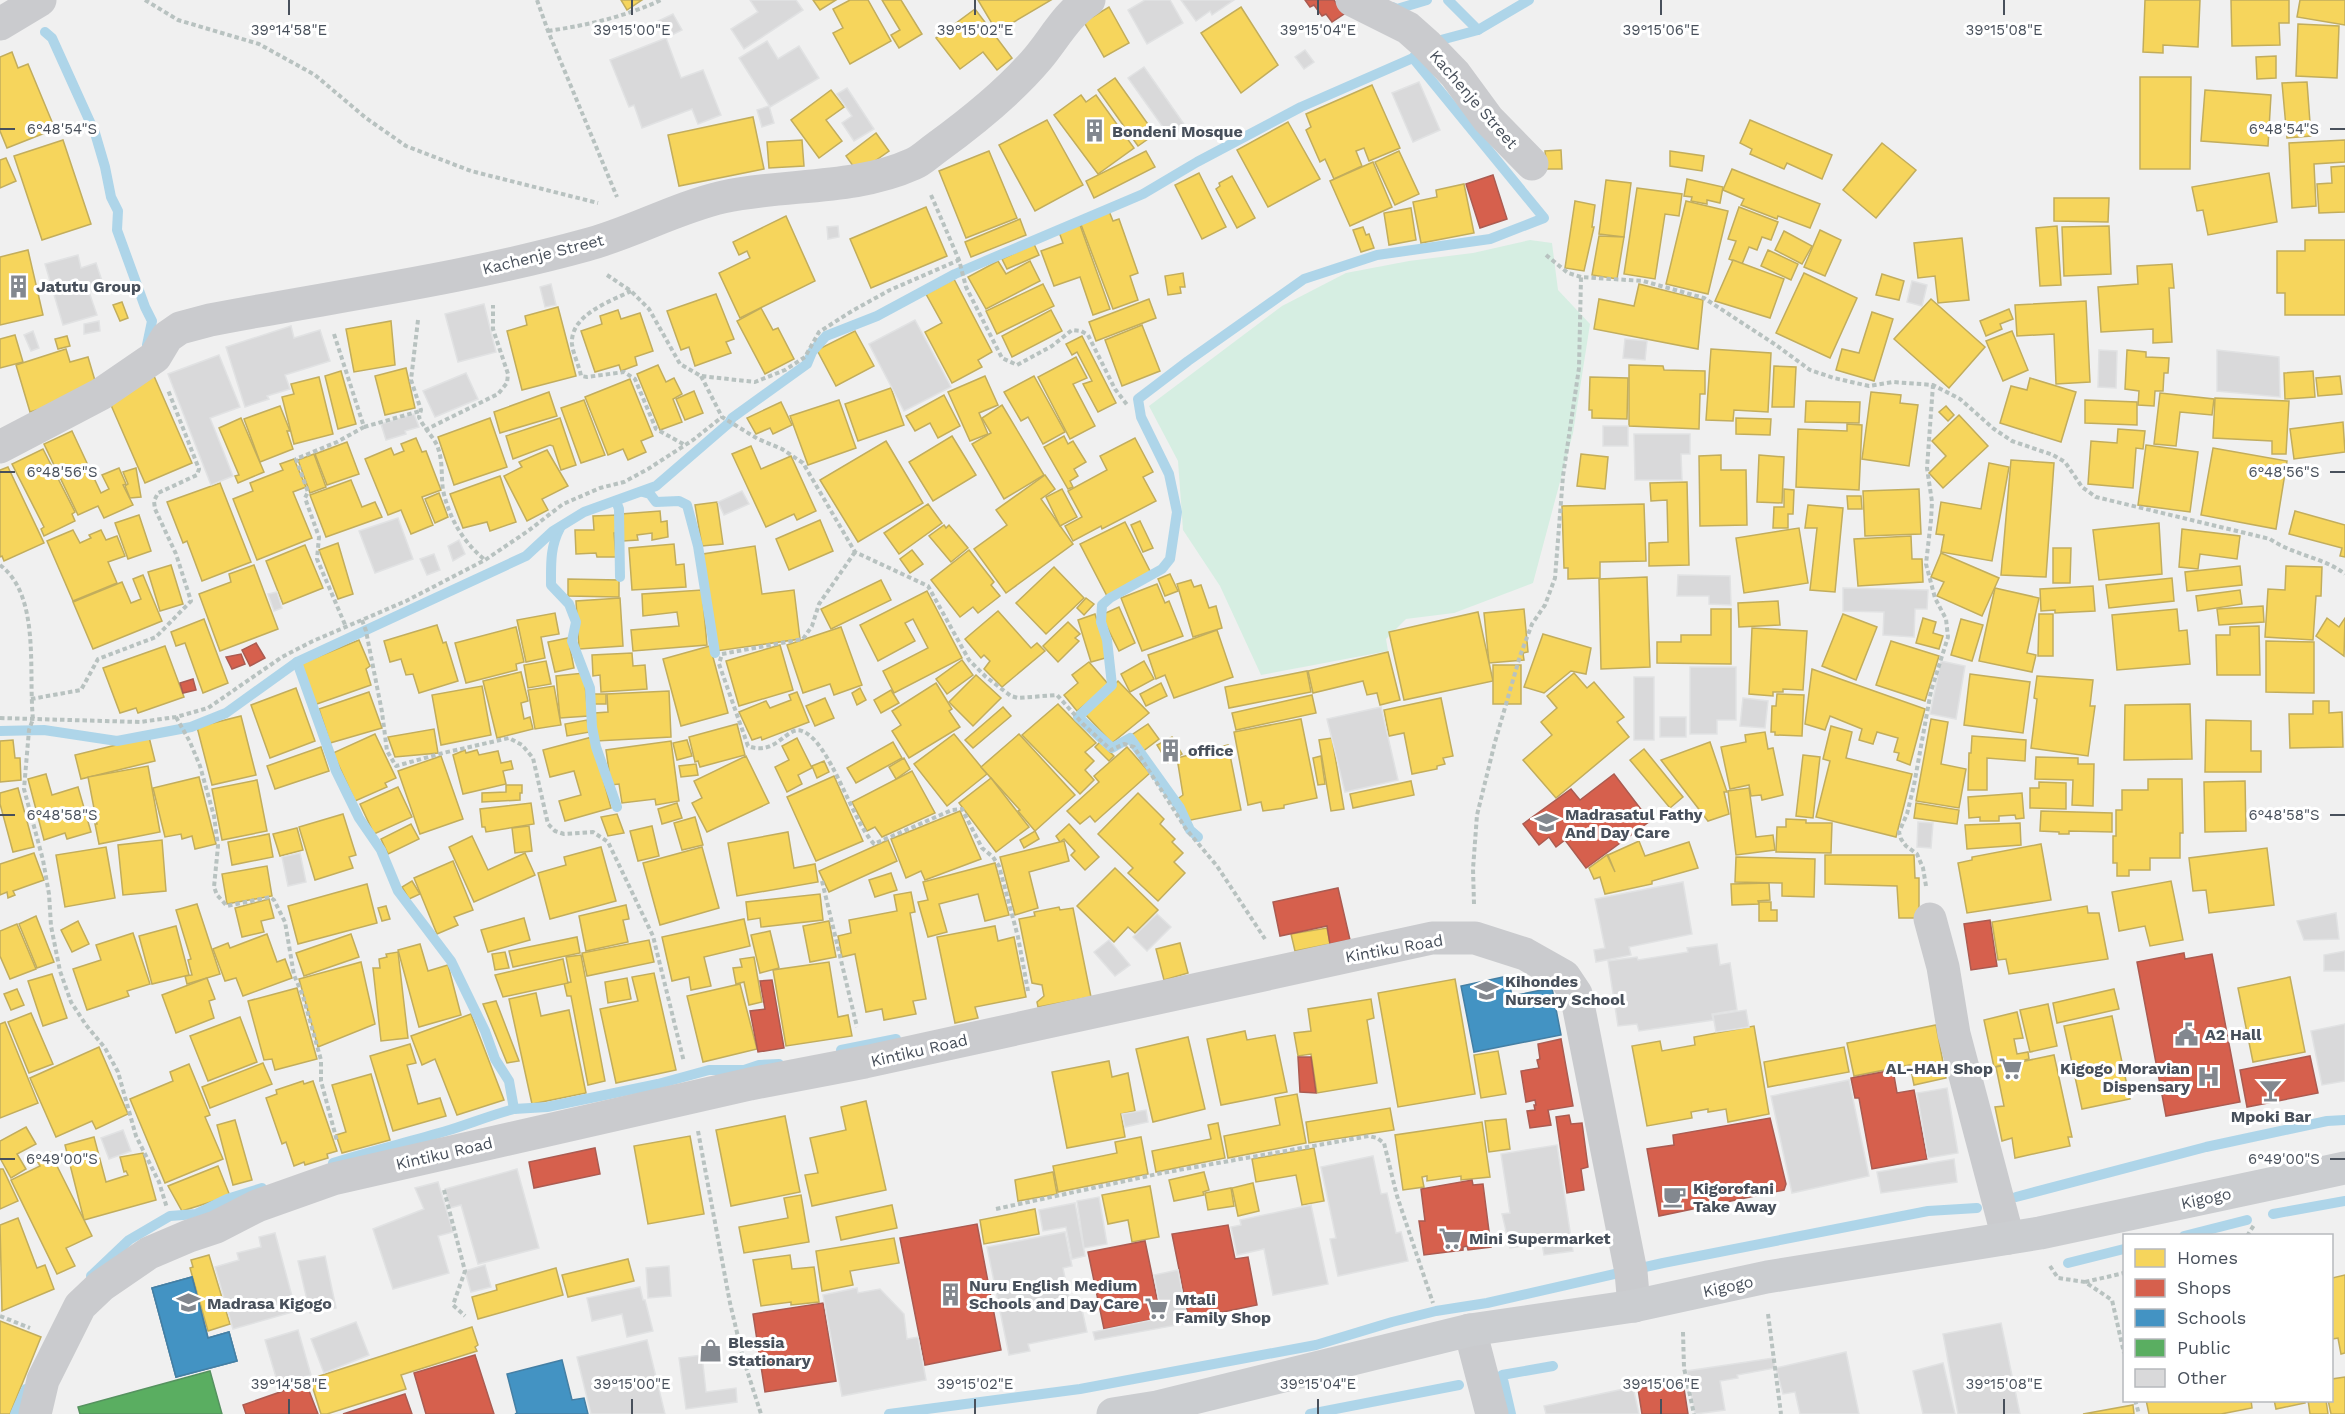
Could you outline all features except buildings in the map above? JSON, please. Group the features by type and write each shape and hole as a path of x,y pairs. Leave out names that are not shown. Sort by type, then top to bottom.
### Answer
{"main road":[{"name":"Kigogo","path":"1113,1414 1159,1410 1456,1334 1634,1306 1767,1277 2040,1233 2345,1168"}],"street":[{"path":"0,24 40,0"},
{"name":"Kachenje Street","path":"0,447 101,394 155,357 167,337 180,328 210,320 493,268 588,245 627,218 771,189 850,183 915,164 960,130 1008,87 1037,59 1062,27 1089,0"},
{"name":"Kachenje Street","path":"1352,0 1408,28 1426,44 1455,74 1488,119 1532,164"},
{"path":"1930,919 1943,967 1954,1034 2008,1238"},
{"name":"Kintiku Road","path":"35,1414 43,1380 80,1306 100,1286 149,1253 216,1227 257,1206 333,1179 692,1097 865,1062 1432,938 1475,938 1525,954 1564,976 1576,994 1631,1272 1634,1306"},
{"path":"1456,1334 1492,1414"}],"path":[{"path":"145,0 178,20 259,44 315,75 366,118 406,146 471,171 627,218"},
{"path":"537,0 627,218"},
{"path":"548,31 588,25 635,12 661,0"},
{"path":"915,164 938,209 966,287 1002,358 1017,365 1052,346 1072,330 1081,331 1088,335 1115,389 1128,406"},
{"path":"588,245 600,270 631,291 649,309 680,364 701,376 755,382 785,370 805,357 819,332 852,311 890,290 958,260"},
{"path":"1546,255 1568,273 1581,278 1643,280 1704,298 1810,370 1869,386 1893,382 1933,385 1960,399 2012,441 2053,455 2065,462 2082,487 2096,497 2270,540 2335,566 2345,574"},
{"path":"425,430 498,394 507,382 508,375 493,329 493,268"},
{"path":"1475,938 1473,869 1478,814 1500,720 1520,656 1532,624 1545,605 1555,578 1563,476 1579,368 1582,315 1581,278"},
{"path":"631,291 609,302 576,324 572,332 572,347 581,376 624,372 630,375 635,379 656,429 685,445"},
{"path":"322,299 364,427"},
{"path":"419,318 416,325 411,380 421,410 419,417 425,430 438,446 444,493 461,536 485,560"},
{"path":"31,699 81,690 98,659 156,636 191,601 177,554 154,501 158,493 198,475 199,469 155,357"},
{"path":"701,376 722,417 758,439 783,449 803,464 855,552 928,586 969,660 986,677 1011,696 1018,698 1057,695 1110,750 1124,744 1134,747 1186,829 1217,866 1285,970"},
{"path":"1930,919 1923,868 1917,854 1906,846 1899,832 1907,814 1931,691 1948,636 1946,619 1935,598 1926,564 1932,511 1927,468 1933,385"},
{"path":"346,627 317,559 319,537 305,498 308,492 296,459 337,442 364,427 421,410"},
{"path":"0,718 140,722 177,717 208,708 282,657 406,601 485,560 528,531 562,504 600,488 624,482 685,445 722,417"},
{"path":"855,552 819,604 812,626 804,639 722,654 719,664 731,703 748,746 757,750 770,747 795,730 803,731 819,743 860,824 874,844 952,810 962,809 982,848 993,856 999,866 1018,937 1033,1025"},
{"path":"0,565 8,571 19,587 26,609 33,719 29,730 24,789 43,860 49,894 51,926 60,971 72,1002 86,1025 105,1047 118,1072 136,1136 159,1182 170,1216 189,1236"},
{"path":"362,620 382,712 387,752 396,766 509,738 522,745 533,758 548,824 555,831 564,834 593,832 608,842 653,936 692,1097 730,1303 743,1358 761,1414"},
{"path":"177,717 200,766 214,816 218,835 214,887 217,895 226,906 270,897 274,900 285,922 294,975 303,996 321,1060 321,1082 337,1140 339,1155 329,1164 333,1179"},
{"path":"822,881 865,1062"},
{"path":"996,1209 1162,1173 1319,1143 1369,1136 1377,1138 1384,1143 1397,1196 1436,1311 1456,1334"},
{"path":"433,1155 465,1271 453,1305 465,1316"},
{"path":"2040,1233 2051,1268 2058,1278 2085,1282 2123,1273"},
{"path":"1767,1277 1768,1321 1781,1414"},
{"path":"2085,1282 2112,1300 2123,1349"},
{"path":"1679,1296 1684,1368 1694,1414"}],"green space":[{"path":"1530,240 1552,243 1558,290 1590,324 1573,433 1533,583 1454,613 1406,619 1386,639 1388,651 1261,675 1220,586 1183,530 1178,461 1149,406 1282,306 1346,273 1409,261 1473,253"}],"waterway":[{"path":"1392,7 1397,9 1427,0"},
{"path":"1448,0 1478,30"},
{"path":"0,731 44,730 117,741 191,727 226,713 297,662 526,556 553,531 584,512 656,486 732,418 807,364 812,352 826,336 877,316 955,274 1143,194 1197,162 1301,107 1413,58 1426,44 1478,30 1529,0"},
{"path":"45,32 52,38 95,133 111,197 118,211 117,230 152,321 147,345"},
{"path":"1198,837 1190,830 1180,808 1130,738 1112,748 1078,717 1112,685 1107,640 1101,622 1102,605 1110,598 1162,569 1170,559 1177,512 1169,474 1141,417 1138,399 1304,279 1377,255 1490,239 1544,218 1413,58"},
{"path":"643,492 650,494 656,502 679,501 687,505 698,546 715,653"},
{"path":"616,501 619,509 620,577"},
{"path":"560,528 553,549 551,585 569,604 576,622 572,641 590,688 592,727 596,747 617,807"},
{"path":"297,662 336,771 359,818 381,850 398,891 451,961 485,1031 495,1059 509,1081 514,1109 333,1163"},
{"path":"841,1050 896,1039"},
{"path":"514,1109 547,1107 658,1084 709,1070 744,1070 759,1065 779,1064"},
{"path":"2016,1197 2206,1147 2327,1121 2345,1120"},
{"path":"91,1276 129,1240 170,1216 196,1214 227,1199 262,1188"},
{"path":"2273,1214 2345,1201"},
{"path":"889,1414 1080,1389 1316,1345 1436,1311 1487,1303 1663,1263 1928,1211 1977,1208"},
{"path":"2192,1234 2247,1220"},
{"path":"2068,1263 2123,1249"},
{"path":"1511,1414 1502,1375 1553,1366"},
{"path":"1310,1414 1459,1385"},
{"path":"15,1414 26,1389"}],"place":[{"name":"Bondeni Mosque","path":"1094,131"},
{"name":"Jatutu Group","path":"18,286"},
{"name":"office","path":"1170,750"},
{"name":"Madrasatul Fathy And Day Care","path":"1547,823"},
{"name":"Kihondes Nursery School","path":"1487,990"},
{"name":"A2 Hall","path":"2187,1034"},
{"name":"AL-HAH Shop","path":"2011,1068"},
{"name":"Kigogo Moravian Dispensary","path":"2208,1077"},
{"name":"Mpoki Bar","path":"2271,1091"},
{"name":"Kigorofani Take Away","path":"1675,1197"},
{"name":"Mini Supermarket","path":"1451,1238"},
{"name":"Nuru English Medium Schools and Day Care","path":"951,1294"},
{"name":"Madrasa Kigogo","path":"189,1303"},
{"name":"Mtali Family Shop","path":"1157,1308"},
{"name":"Blessia Stationary","path":"710,1351"}]}
